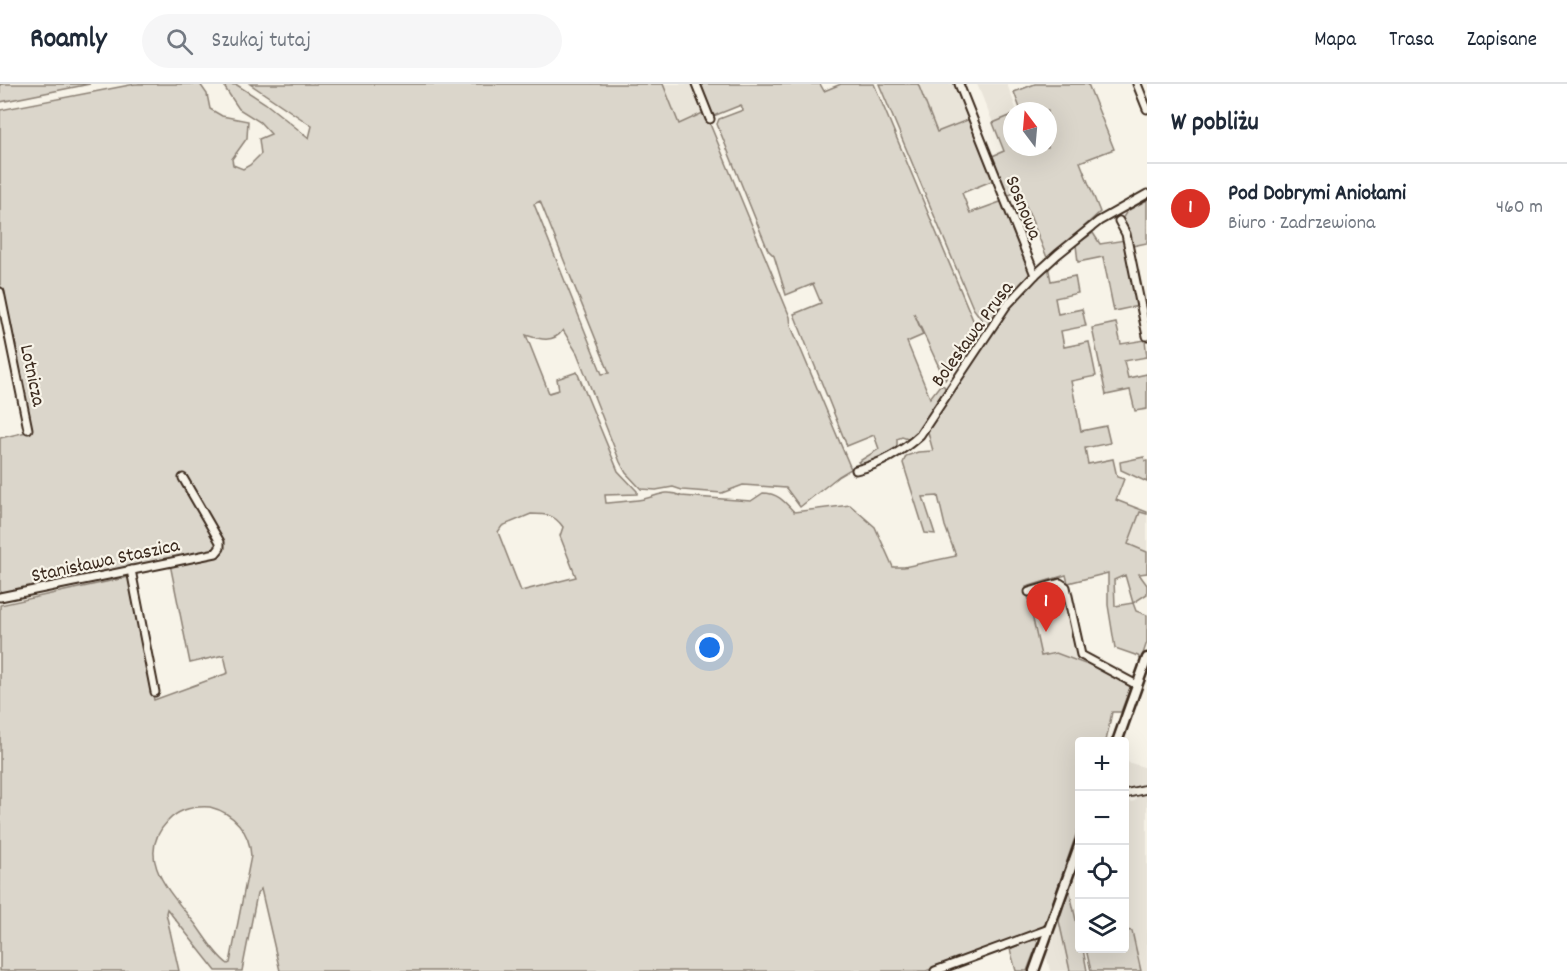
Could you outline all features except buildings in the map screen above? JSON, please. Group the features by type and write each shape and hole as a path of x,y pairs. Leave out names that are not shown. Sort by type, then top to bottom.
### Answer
{"main road":[{"path":"1118,737 1147,657"},
{"path":"1034,971 1079,845"}],"street":[{"path":"696,84 710,119"},
{"name":"Sosnowa","path":"958,84 1035,275"},
{"path":"1137,84 1147,108"},
{"name":"Bolesława Prusa","path":"856,470 871,467 913,442 920,435 1006,306 1035,275 1099,220 1146,195"},
{"path":"1119,221 1126,234 1147,336"},
{"name":"Lotnicza","path":"0,292 28,429"},
{"name":"Stanisława Staszica","path":"0,597 216,553 220,548 220,542 183,478"},
{"path":"131,570 154,692"},
{"path":"1029,592 1060,583 1066,587 1082,655 1120,678 1137,685"},
{"path":"1129,793 1147,789"},
{"path":"935,971 1049,929"}],"shaded area":[{"path":"0,84 90,84 0,102"},
{"path":"135,84 200,84 207,94 210,109 222,116 248,121 247,138 232,159 233,165 243,169 261,154 259,139 271,134 260,122 239,109 225,88 226,84 237,85 265,103 309,138 312,126 250,84 663,84 679,124 705,112 851,469 800,507 786,488 743,485 722,493 682,490 673,487 656,490 641,489 626,473 620,462 577,353 563,330 550,339 526,335 549,393 559,390 557,379 577,372 618,471 637,491 637,494 605,495 606,503 644,499 666,493 751,501 763,493 768,493 777,496 794,512 850,505 875,527 893,567 904,567 956,556 945,526 938,496 923,497 935,534 925,533 903,463 906,456 933,451 927,429 1006,310 1048,266 1051,281 1075,276 1078,293 1055,298 1058,314 1082,309 1086,326 1061,331 1064,347 1089,342 1096,376 1071,381 1081,431 1106,426 1110,443 1085,448 1088,464 1113,459 1117,477 1124,479 1116,500 1147,512 1147,514 1140,512 1128,544 1147,552 1147,573 1139,574 1147,585 1147,594 1133,603 1136,611 1147,615 1147,642 1141,660 1138,656 1115,648 1108,605 1108,573 1068,583 1066,575 1026,587 1041,656 1056,653 1085,664 1085,661 1131,685 1121,712 1112,712 1107,737 1075,737 1075,838 1044,928 926,971 280,971 261,889 257,894 242,971 216,971 167,909 179,971 0,971 0,605 129,577 154,700 228,673 224,655 190,663 169,559 0,595 0,438 31,431 0,284 0,110","holes":["540,201 609,373 602,374 534,204","531,514 553,517 563,527 560,536 576,577 521,591 498,532 502,526","1125,575 1133,603 1115,606 1114,580","210,807 233,819 244,832 250,847 251,856 228,964 215,951 168,889 155,862 154,849 158,835 168,821 182,811"]},
{"path":"663,84 693,84 699,106 702,107 704,113 679,124"},
{"path":"698,84 820,84 824,91 841,84 874,84 978,332 945,380 914,313 923,335 907,342 930,398 940,385 944,386 946,391 911,440 902,437 897,439 897,449 883,458 862,466 858,462 879,449 874,435 847,446 794,314 821,303 813,284 786,295 774,256 768,250 717,124 719,119 743,110 741,105 711,117"},
{"path":"879,84 918,84 937,132 970,119 994,180 962,193 970,213 1003,201 1033,274 987,327 973,308"},
{"path":"918,84 956,84 970,119 937,132"},
{"path":"977,84 1007,84 1014,102 1003,102 1003,119 993,123"},
{"path":"1035,84 1088,84 1114,149 1080,162 1100,212 1048,260 1020,191 1006,196 990,157 1003,151 1003,156 1057,156 1057,102 1018,102 1014,92"},
{"path":"1003,119 1003,148 993,123"},
{"path":"1147,200 1147,243 1132,246 1129,230 1122,219 1127,211"},
{"path":"1093,233 1100,244 1125,240 1138,306 1114,311 1103,257 1078,262 1076,245"},
{"path":"1116,323 1121,344 1145,340 1147,357 1124,361 1128,378 1147,374 1147,409 1135,411 1130,390 1106,395 1092,328"},
{"path":"1144,457 1147,461 1147,482 1121,470 1120,462"},
{"path":"1140,512 1147,514 1147,552 1128,545"},
{"path":"1061,588 1066,590 1079,651 1078,661 1086,664 1049,694 1028,598"},
{"path":"1129,763 1147,768 1147,784 1129,788"},
{"path":"1147,792 1147,971 1141,971 1132,931 1129,931 1129,801 1135,801 1137,795"},
{"path":"1069,888 1075,916 1075,953 1084,953 1087,971 1070,971 1059,921"},
{"path":"1059,921 1070,971 1050,971 1046,954"},
{"path":"1129,931 1132,931 1141,971 1091,971 1087,953 1129,953"},
{"path":"1035,940 1038,942 1027,971 1016,971 1010,949 1024,942"}],"place":[{"name":"Pod Dobrymi Aniołami","path":"1046,632"}]}
